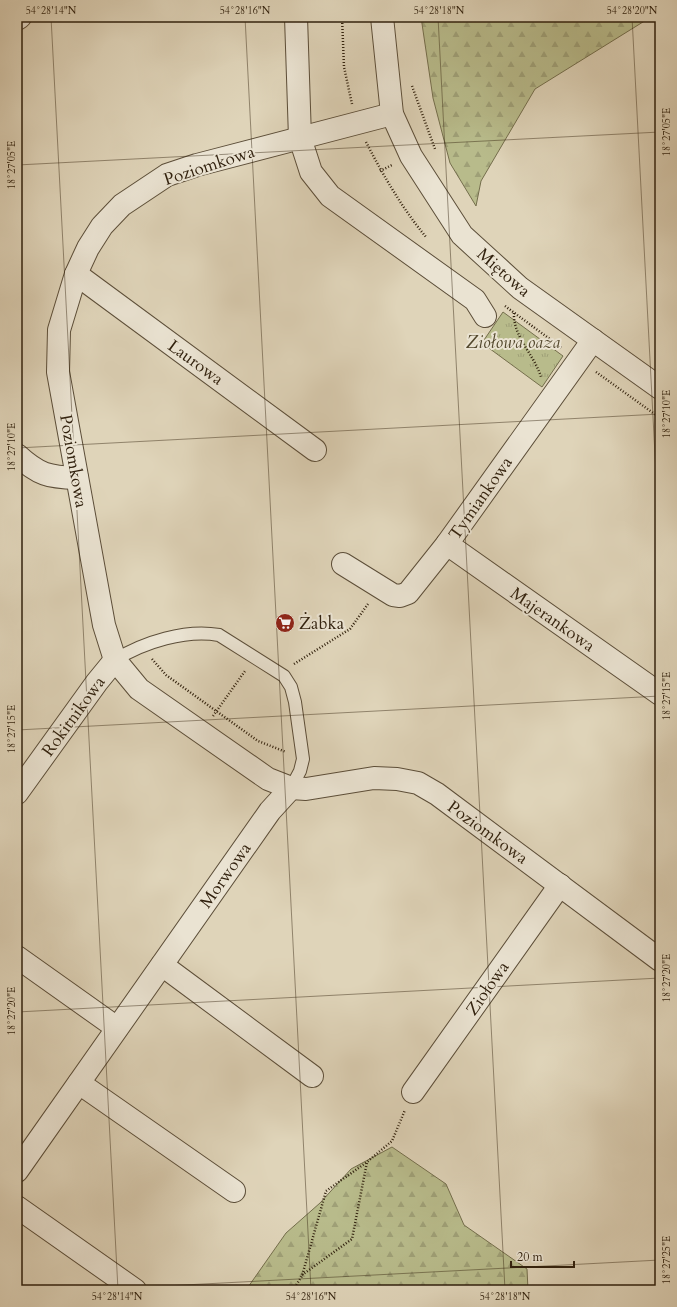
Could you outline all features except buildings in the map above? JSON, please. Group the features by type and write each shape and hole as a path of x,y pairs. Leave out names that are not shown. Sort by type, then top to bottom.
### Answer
{"street":[{"path":"296,17 300,138 311,172 330,196 475,300 494,310"},
{"name":"Miętowa","path":"382,17 392,114 411,156 462,235 520,288 660,388"},
{"path":"300,138 392,114"},
{"name":"Poziomkowa","path":"300,138 230,155 167,175 122,205 102,226 88,248 76,274 59,330 58,372 104,625 115,660 139,689 268,779 291,788 306,789 374,778 398,779 418,783 437,794 660,960"},
{"name":"Laurowa","path":"76,274 315,450"},
{"name":"Tymiankowa","path":"343,564 393,595 400,596 408,593 447,544 593,340"},
{"path":"17,455 30,467 50,477 77,478"},
{"name":"Majerankowa","path":"447,544 660,694"},
{"name":"Rokitnikowa","path":"17,793 97,682 115,660"},
{"name":"Morwowa","path":"17,1171 270,812 291,788"},
{"name":"Ziołowa","path":"413,1092 560,885"},
{"path":"17,957 117,1028"},
{"path":"162,965 312,1076"},
{"path":"79,1083 234,1191"},
{"path":"17,1207 135,1290"}],"lane":[{"path":"115,660 140,646 196,632 207,633 219,635 284,676 291,687 295,702 303,759 300,772 291,788"}],"path":[{"path":"410,79 436,151"},
{"path":"494,310 514,313 660,418"},
{"path":"514,313 513,323 536,364 541,383"},
{"path":"284,676 295,664 350,629 380,587"},
{"path":"140,646 166,675 258,741 303,759"},
{"path":"202,733 255,658"},
{"path":"302,1276 326,1191 367,1162 392,1141 413,1092"},
{"path":"292,1290 302,1276 352,1239 367,1162"}],"green space":[{"path":"421,17 651,17 535,89 481,181 476,206 450,163 433,98"},
{"name":"Ziołowa oaza","path":"503,312 563,356 542,387 482,343"},
{"path":"392,1147 446,1184 464,1225 527,1269 528,1290 246,1290 286,1233 320,1203 351,1169"}],"place":[{"name":"Żabka","path":"285,623"}]}
